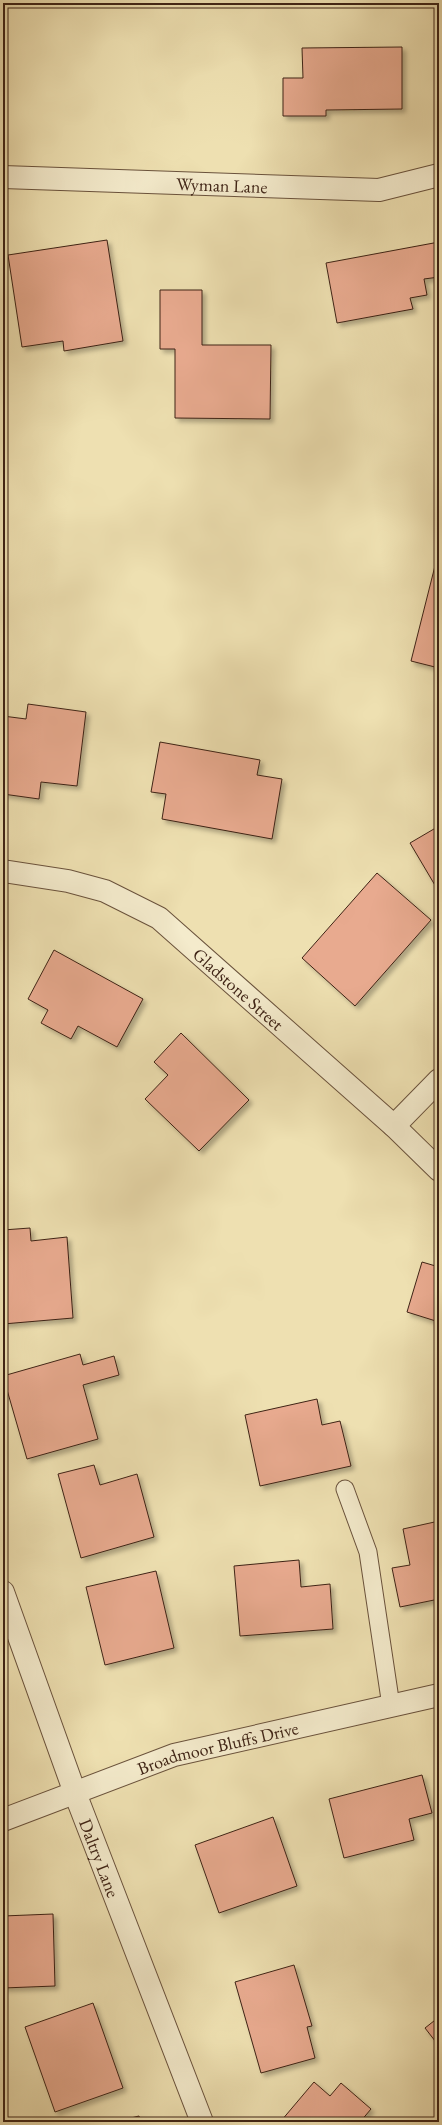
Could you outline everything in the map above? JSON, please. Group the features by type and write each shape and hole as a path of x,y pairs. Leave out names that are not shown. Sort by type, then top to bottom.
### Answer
{"street":[{"name":"Wyman Lane","path":"3,177 379,190 439,176"},
{"name":"Gladstone Street","path":"3,872 68,881 105,891 159,918 394,1126 439,1170"},
{"path":"394,1126 439,1080"},
{"name":"Daltry Lane","path":"3,1592 75,1793 202,2122"},
{"name":"Broadmoor Bluffs Drive","path":"3,1820 174,1755 439,1695"}],"lane":[{"path":"345,1490 368,1552 390,1706"}],"building":[{"path":"402,47 402,109 326,110 326,116 283,116 283,78 303,78 302,48"},
{"path":"107,240 123,341 64,351 63,341 22,347 8,255"},
{"path":"439,242 439,277 424,279 427,295 410,298 413,309 337,323 326,263"},
{"path":"160,290 202,290 202,345 271,345 270,419 175,418 175,349 160,349"},
{"path":"439,550 439,668 411,661"},
{"path":"28,704 86,712 77,786 41,782 39,799 3,794 3,716 26,719"},
{"path":"160,742 260,760 257,775 282,779 272,839 162,819 166,794 151,792"},
{"path":"439,826 439,892 410,843"},
{"path":"377,873 431,920 355,1006 302,958"},
{"path":"54,950 143,999 117,1047 78,1026 71,1039 41,1023 48,1010 28,999"},
{"path":"181,1033 249,1100 199,1151 145,1099 168,1075 154,1062"},
{"path":"30,1228 31,1241 67,1237 73,1318 3,1324 3,1230"},
{"path":"422,1262 439,1267 439,1322 407,1312"},
{"path":"80,1354 83,1365 114,1356 119,1375 83,1385 98,1439 27,1459 3,1376"},
{"path":"317,1399 322,1425 340,1421 351,1466 260,1486 245,1415"},
{"path":"94,1465 100,1485 137,1474 154,1537 81,1558 58,1474"},
{"path":"439,1521 439,1599 400,1607 392,1568 410,1565 403,1529"},
{"path":"299,1560 301,1587 330,1584 333,1629 240,1636 234,1566"},
{"path":"156,1571 174,1648 105,1665 86,1587"},
{"path":"422,1775 432,1813 409,1819 414,1840 344,1858 329,1799"},
{"path":"273,1817 297,1886 219,1913 195,1845"},
{"path":"53,1914 55,1986 3,1988 3,1916"},
{"path":"294,1965 312,2026 307,2027 315,2058 261,2073 235,1982"},
{"path":"93,2003 123,2088 55,2112 25,2027"},
{"path":"439,2017 439,2046 425,2028"},
{"path":"314,2082 330,2096 341,2083 371,2109 360,2122 282,2122 281,2121"},
{"path":"139,2116 141,2122 115,2122"}]}
